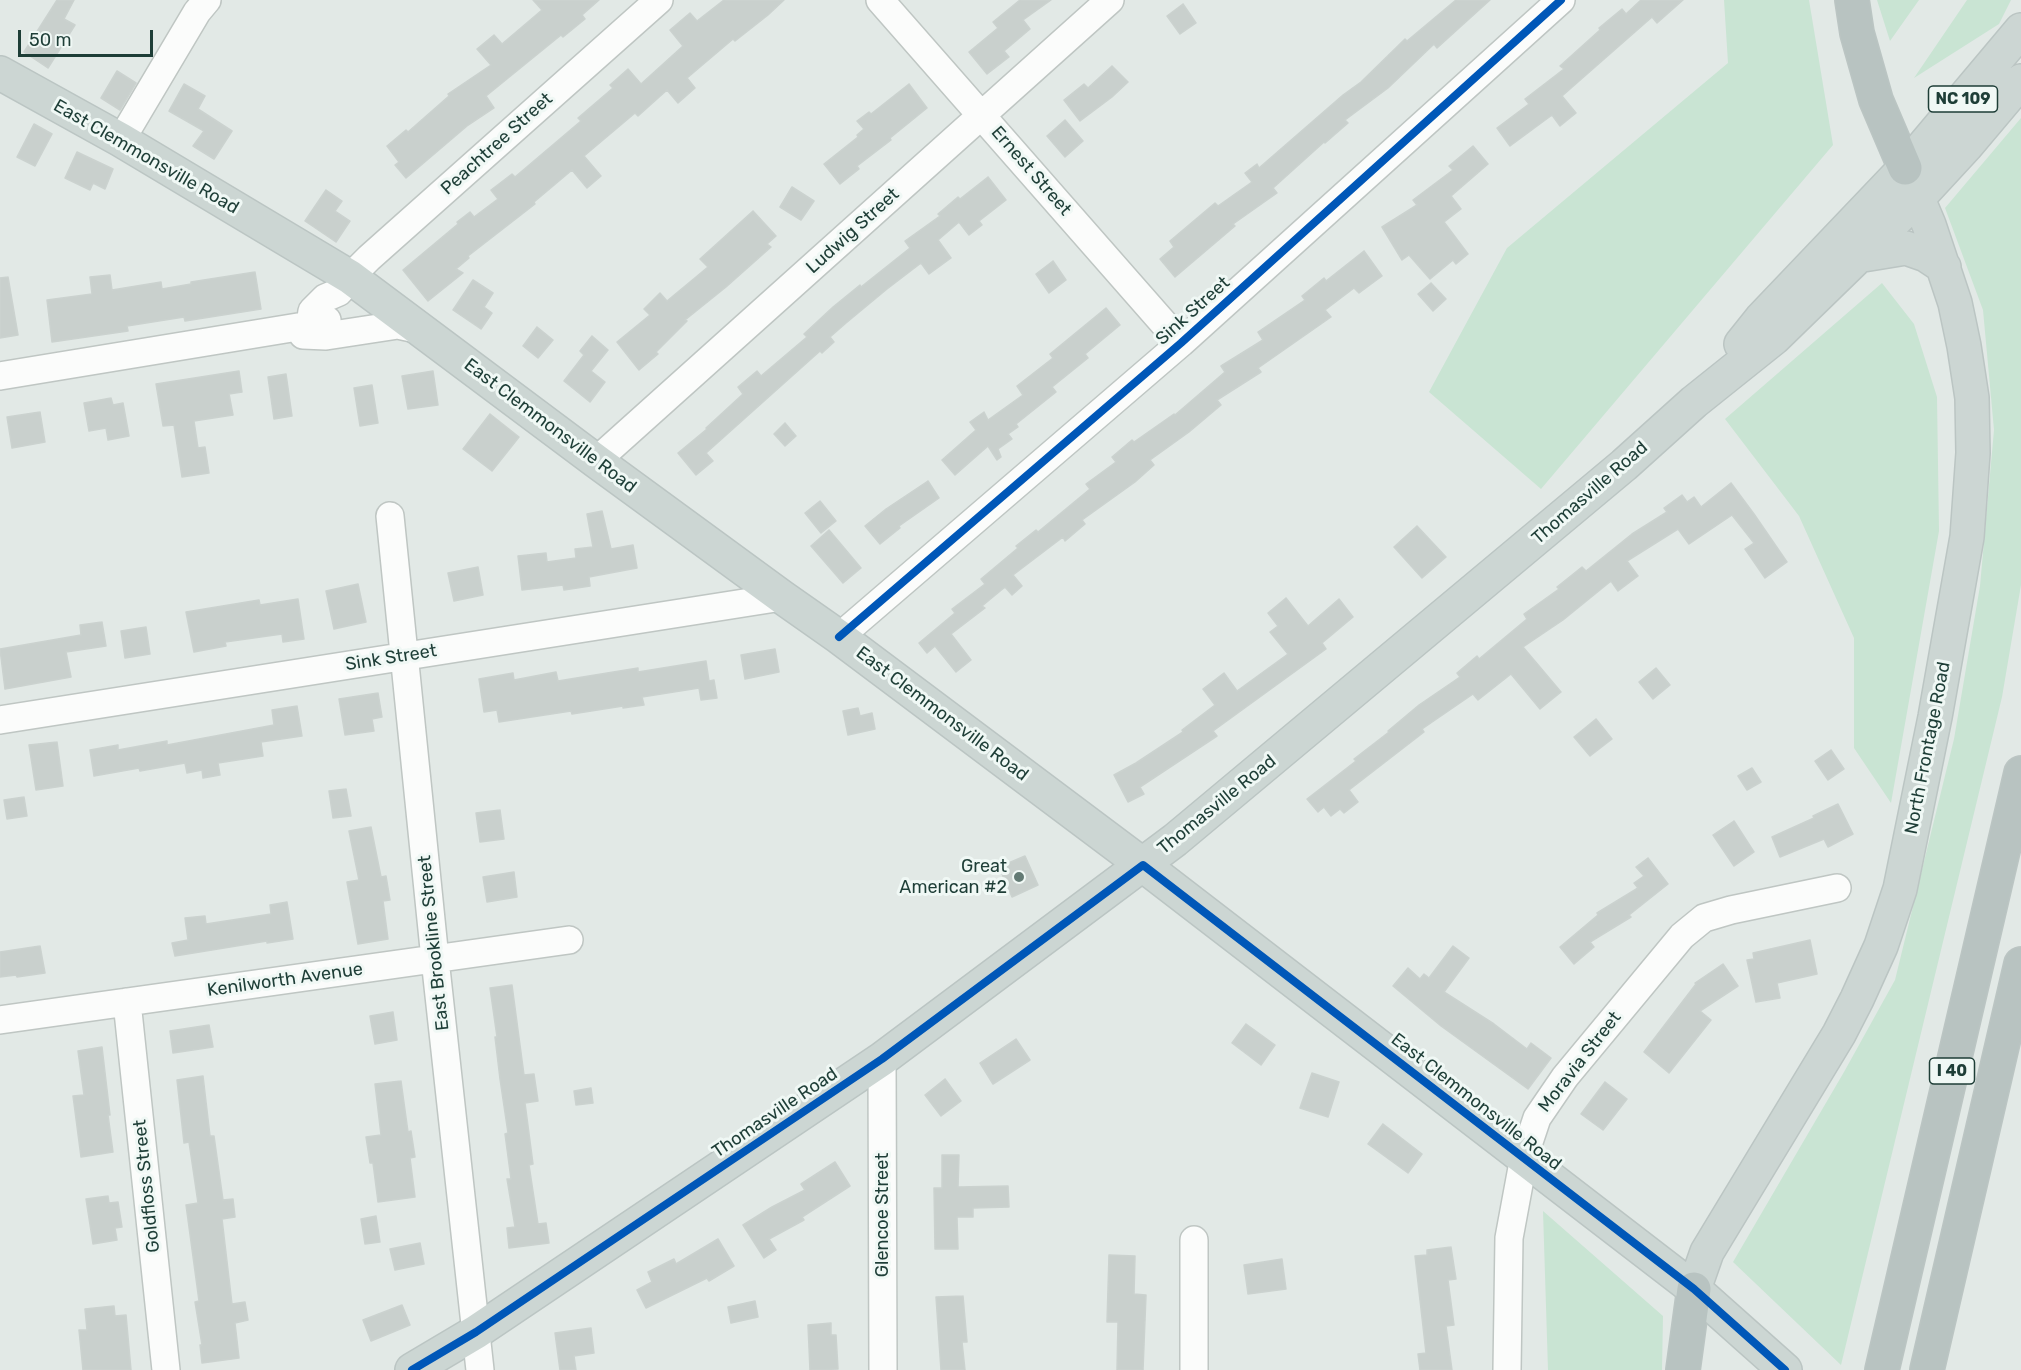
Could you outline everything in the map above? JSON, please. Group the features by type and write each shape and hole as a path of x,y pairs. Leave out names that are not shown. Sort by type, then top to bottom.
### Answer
{"highway":[{"path":"1852,0 1857,33 1876,100 1905,168"},
{"name":"I 40","path":"1882,1370 2021,773"},
{"name":"I 40","path":"1927,1370 2021,964"},
{"path":"1683,1370 1694,1289"}],"main road":[{"name":"Thomasville Road","path":"1694,402 1761,319 1905,168 2021,30"},
{"name":"East Clemmonsville Road","path":"0,73 121,140 344,284 421,330 596,461 839,637 1143,865 1694,1289 1785,1370"},
{"name":"Thomasville Road","path":"412,1370 476,1332 882,1059 1143,865 1591,493 1694,402 1774,338 1918,198 2021,81"},
{"name":"North Frontage Road","path":"1694,1289 1707,1252 1833,1044 1881,946 1900,889 1935,717 1967,537 1973,453 1972,398 1964,346 1944,267 1905,168"},
{"path":"1857,256 1906,248 1926,255 1944,267"}],"street":[{"path":"121,140 197,12 207,0"},
{"name":"Peachtree Street","path":"0,376 326,321 340,308 344,284 456,179 659,0"},
{"name":"Ernest Street","path":"880,0 1181,342"},
{"name":"Ludwig Street","path":"596,461 1110,0"},
{"name":"Sink Street","path":"839,637 1181,342 1561,0"},
{"path":"297,327 304,335 326,336 398,325 421,330"},
{"name":"East Brookline Street","path":"390,516 480,1370"},
{"name":"Sink Street","path":"0,720 782,597"},
{"name":"Moravia Street","path":"1507,1370 1509,1238 1524,1157 1537,1118 1564,1077 1682,936 1704,918 1731,910 1837,888"},
{"name":"Kenilworth Avenue","path":"0,1020 569,940"},
{"name":"Goldfloss Street","path":"128,1002 166,1370"},
{"name":"Glencoe Street","path":"882,1059 883,1370"},
{"path":"1194,1240 1194,1370"}],"green space":[{"path":"1724,0 1809,0 1833,145 1541,489 1429,392 1507,248 1728,63"},
{"path":"1877,0 1919,0 1890,41"},
{"path":"1967,0 2011,0 1999,24 1914,78"},
{"path":"2021,118 2021,585 2002,697 1841,1365 1733,1262 1895,980 1954,739 1980,586 1994,430 1983,310 1945,208"},
{"path":"1882,283 1914,324 1937,397 1939,531 1891,803 1854,748 1854,638 1799,516 1725,419"},
{"path":"1543,1211 1663,1316 1662,1370 1548,1370"}],"building":[{"path":"57,0 74,0 64,19 75,25 48,68 24,52"},
{"path":"533,0 599,0 582,15 585,19 563,37 561,35 486,96 494,108 467,126 406,178 395,165 399,162 387,146 406,130 408,132 449,96 448,94 491,65 477,49 494,35 502,44 542,10"},
{"path":"724,0 784,0 687,78 695,88 678,103 667,90 638,116 635,113 584,156 601,176 587,188 572,170 534,202 535,204 468,256 469,258 456,269 463,273 428,301 403,270 470,212 474,217 498,199 491,190 512,174 515,177 581,121 578,118 613,88 610,85 628,69 641,84 683,46 670,30 690,13 697,21"},
{"path":"1020,0 1051,0 1023,20 1030,29 1004,51 1009,57 987,74 969,52 998,28 993,22"},
{"path":"1456,0 1490,0 1437,48 1434,44 1388,88 1345,120 1348,123 1273,188 1277,193 1233,224 1235,226 1175,277 1160,259 1174,247 1170,241 1215,203 1218,206 1252,182 1245,173 1257,164 1259,168 1361,82 1405,39 1407,41"},
{"path":"1641,0 1683,0 1657,23 1652,17 1562,96 1576,113 1560,126 1552,115 1510,146 1497,128 1529,104 1525,99 1564,69 1560,66 1600,30 1599,28 1622,9 1626,14"},
{"path":"1183,4 1196,23 1180,34 1167,16"},
{"path":"1112,66 1128,82 1080,121 1064,100 1084,84 1088,88"},
{"path":"117,71 136,83 120,110 101,98"},
{"path":"184,84 205,96 198,109 232,131 214,159 193,146 204,131 169,111"},
{"path":"909,84 927,108 857,166 859,169 840,184 824,164 858,137 857,135 864,129 857,121 869,112 871,114"},
{"path":"1065,120 1083,141 1065,157 1047,136"},
{"path":"34,124 52,134 35,166 17,157"},
{"path":"1473,146 1488,164 1451,196 1461,209 1444,222 1468,254 1456,264 1453,260 1430,279 1409,255 1402,260 1382,227 1417,205 1413,200 1453,170 1449,166"},
{"path":"77,152 113,169 105,189 93,183 90,190 65,178"},
{"path":"988,177 1006,200 979,221 982,225 969,235 959,222 938,240 951,258 929,274 921,263 846,323 830,337 834,342 822,353 820,351 706,453 713,461 696,475 678,453 743,394 738,387 757,371 761,376 807,337 804,334 833,307 910,248 905,241 940,216 938,214 958,197 960,199"},
{"path":"792,187 814,201 801,220 780,207"},
{"path":"326,190 342,201 335,211 350,221 336,242 305,221"},
{"path":"753,211 776,236 767,244 771,247 685,320 687,321 656,352 658,354 639,370 617,342 650,315 644,309 660,293 667,301 708,267 700,259"},
{"path":"1364,251 1382,276 1359,293 1354,288 1325,310 1331,317 1258,368 1261,372 1217,400 1221,405 1150,460 1154,465 1135,482 1082,520 1085,524 1065,541 1063,537 1013,575 1022,586 1012,595 1005,587 982,606 985,608 951,634 971,660 956,672 935,646 927,653 919,643 955,613 952,609 985,584 981,579 1018,548 1016,546 1036,530 1038,532 1090,489 1086,484 1116,462 1112,457 1132,440 1134,442 1175,415 1225,372 1221,366 1263,340 1258,332 1305,300 1302,296 1324,278 1326,281"},
{"path":"1053,261 1066,280 1049,293 1036,274"},
{"path":"255,272 261,309 185,321 184,317 127,326 128,331 52,342 47,300 92,294 90,277 110,275 112,290 161,282 162,289"},
{"path":"8,277 18,335 0,338 0,278"},
{"path":"473,280 493,293 484,307 492,313 481,329 453,310"},
{"path":"1431,283 1446,299 1433,311 1418,294"},
{"path":"1106,308 1120,325 1085,354 1088,358 1052,387 1056,392 1016,424 1018,427 1008,434 1012,439 998,449 1001,457 997,460 988,446 955,475 942,460 976,430 970,422 984,412 988,420 1023,395 1017,386 1053,358 1050,354"},
{"path":"537,327 553,340 538,358 523,346"},
{"path":"592,336 608,350 591,371 605,382 590,402 564,381 584,355 580,351"},
{"path":"239,371 242,392 229,394 233,415 194,421 198,448 205,447 209,473 182,477 174,425 163,426 156,384"},
{"path":"433,371 438,405 408,409 402,376"},
{"path":"286,374 292,416 274,419 268,377"},
{"path":"372,385 378,423 360,426 354,388"},
{"path":"111,398 113,405 123,403 129,436 108,440 106,428 89,431 84,403"},
{"path":"40,412 45,442 12,448 7,417"},
{"path":"490,414 519,437 492,471 463,449"},
{"path":"785,423 796,436 785,446 774,434"},
{"path":"928,481 939,498 899,526 900,528 880,544 865,526"},
{"path":"1731,483 1787,562 1765,578 1745,549 1754,543 1732,515 1689,544 1678,529 1627,561 1638,576 1618,591 1611,581 1563,620 1523,647 1561,692 1540,709 1511,674 1478,700 1473,694 1422,729 1424,732 1349,790 1358,802 1344,813 1340,809 1331,816 1324,807 1318,812 1307,799 1356,761 1354,759 1419,705 1460,677 1457,673 1477,656 1479,659 1527,619 1524,614 1559,589 1557,587 1582,567 1586,571 1632,534 1667,512 1664,508 1682,495 1687,502 1694,497 1701,507"},
{"path":"820,501 836,521 821,533 805,513"},
{"path":"602,511 611,549 633,545 637,568 589,577 590,586 564,590 563,585 522,590 518,556 546,553 547,562 576,558 575,549 593,547 587,514"},
{"path":"1417,526 1446,557 1422,578 1394,547"},
{"path":"829,530 861,568 843,583 811,546"},
{"path":"478,567 483,595 454,601 448,573"},
{"path":"358,584 366,622 334,629 326,591"},
{"path":"1286,598 1308,626 1339,599 1353,617 1322,643 1326,649 1213,731 1217,736 1140,787 1144,794 1128,802 1114,775 1183,732 1182,730 1215,705 1203,689 1224,673 1237,691 1288,654 1270,632 1278,626 1268,613"},
{"path":"298,599 304,639 283,642 282,634 225,642 226,646 194,652 186,612 259,600 260,605"},
{"path":"102,622 106,646 66,652 71,677 5,689 0,649 81,635 80,625"},
{"path":"146,627 150,654 125,658 121,631"},
{"path":"775,649 779,672 745,679 741,655"},
{"path":"706,661 709,681 714,680 717,698 701,700 699,688 642,697 644,705 572,714 571,711 499,722 497,710 484,712 479,679 513,673 514,680 556,672 558,681 638,668 638,672"},
{"path":"1656,668 1670,685 1653,699 1639,682"},
{"path":"378,693 382,717 372,719 374,731 345,735 339,699"},
{"path":"297,706 302,736 261,742 263,756 218,763 220,775 203,778 202,770 187,773 185,763 94,776 90,750 118,745 118,750 167,741 167,745 274,725 272,710"},
{"path":"858,708 860,716 872,713 875,729 848,735 843,711"},
{"path":"1596,719 1612,739 1590,756 1574,737"},
{"path":"57,742 63,786 36,790 29,745"},
{"path":"1831,750 1844,769 1828,780 1815,761"},
{"path":"1752,768 1761,782 1747,790 1738,776"},
{"path":"346,789 351,816 333,818 329,791"},
{"path":"24,797 27,816 7,819 4,800"},
{"path":"1838,804 1853,834 1828,847 1824,839 1780,857 1772,837"},
{"path":"500,810 504,839 480,842 476,813"},
{"path":"1734,821 1754,852 1734,866 1713,835"},
{"path":"371,827 381,877 386,876 390,900 383,901 388,939 358,944 347,882 359,880 349,831"},
{"path":"1025,856 1038,885 1012,897 999,867"},
{"path":"1648,858 1668,884 1629,915 1631,917 1590,942 1594,947 1574,964 1560,947 1598,915 1597,913 1638,888 1634,883 1644,876 1636,867"},
{"path":"514,872 517,897 487,902 483,877"},
{"path":"287,902 293,939 175,956 172,943 188,940 185,918 205,916 206,924 271,914 270,905"},
{"path":"1810,940 1817,974 1777,983 1780,998 1756,1002 1747,960 1754,959 1753,953"},
{"path":"40,946 45,973 0,977 0,952"},
{"path":"1453,946 1469,958 1444,992 1494,1024 1527,1049 1531,1043 1551,1058 1528,1089 1441,1026 1393,986 1408,968 1420,979 1424,974 1429,978"},
{"path":"1723,964 1738,986 1700,1011 1711,1020 1669,1073 1644,1052 1695,983"},
{"path":"512,985 524,1075 534,1074 538,1101 525,1103 533,1164 529,1165 538,1224 546,1223 549,1243 509,1248 507,1228 515,1227 507,1179 511,1179 505,1134 508,1133 490,988"},
{"path":"393,1012 397,1040 375,1044 370,1016"},
{"path":"1246,1024 1275,1045 1261,1065 1232,1043"},
{"path":"209,1025 213,1047 173,1053 170,1031"},
{"path":"1016,1039 1030,1060 993,1084 980,1063"},
{"path":"102,1047 113,1152 81,1157 73,1096 84,1095 78,1051"},
{"path":"1312,1073 1339,1082 1328,1117 1300,1108"},
{"path":"203,1076 210,1136 214,1136 223,1200 233,1199 235,1217 222,1219 232,1304 245,1302 248,1320 235,1323 239,1358 202,1363 200,1345 202,1345 195,1302 199,1301 186,1205 198,1203 189,1142 184,1143 177,1080"},
{"path":"945,1079 961,1101 941,1116 925,1095"},
{"path":"401,1081 408,1132 411,1131 415,1157 410,1158 415,1197 378,1202 373,1163 370,1163 366,1137 381,1135 375,1084"},
{"path":"1605,1082 1627,1099 1603,1130 1581,1114"},
{"path":"591,1088 593,1103 576,1105 574,1091"},
{"path":"1383,1124 1422,1154 1408,1173 1368,1144"},
{"path":"942,1155 959,1155 958,1187 1008,1186 1009,1207 973,1208 973,1217 957,1217 958,1249 935,1249 934,1188 942,1188"},
{"path":"835,1162 850,1186 802,1217 804,1220 769,1239 776,1250 764,1258 743,1225 805,1190 801,1184"},
{"path":"108,1196 109,1203 118,1202 122,1227 115,1228 117,1240 93,1244 86,1199"},
{"path":"376,1216 380,1242 365,1244 361,1219"},
{"path":"718,1239 734,1266 709,1281 707,1278 646,1308 637,1290 652,1282 648,1272 674,1259 676,1264"},
{"path":"420,1243 424,1264 395,1270 390,1249"},
{"path":"1451,1247 1456,1279 1448,1280 1454,1325 1446,1326 1452,1370 1420,1370 1418,1354 1426,1353 1415,1256 1427,1255 1427,1250"},
{"path":"1109,1255 1135,1256 1134,1294 1146,1295 1143,1370 1117,1370 1118,1322 1107,1322"},
{"path":"1282,1259 1286,1289 1248,1294 1244,1265"},
{"path":"963,1296 967,1342 962,1342 965,1370 941,1370 936,1297"},
{"path":"755,1301 758,1317 731,1323 728,1307"},
{"path":"402,1305 410,1325 371,1341 363,1320"},
{"path":"114,1306 115,1316 126,1315 131,1370 83,1370 79,1330 87,1330 85,1309"},
{"path":"831,1323 831,1335 836,1335 838,1369 810,1370 808,1325"},
{"path":"591,1328 594,1353 574,1356 576,1370 560,1370 555,1333"}],"cycle path":[{"path":"839,637 1181,343 1561,0"},
{"path":"412,1370 476,1332 882,1059 1143,865 1694,1289 1785,1370"}],"place":[{"name":"Great American #2","path":"1019,877"}]}
